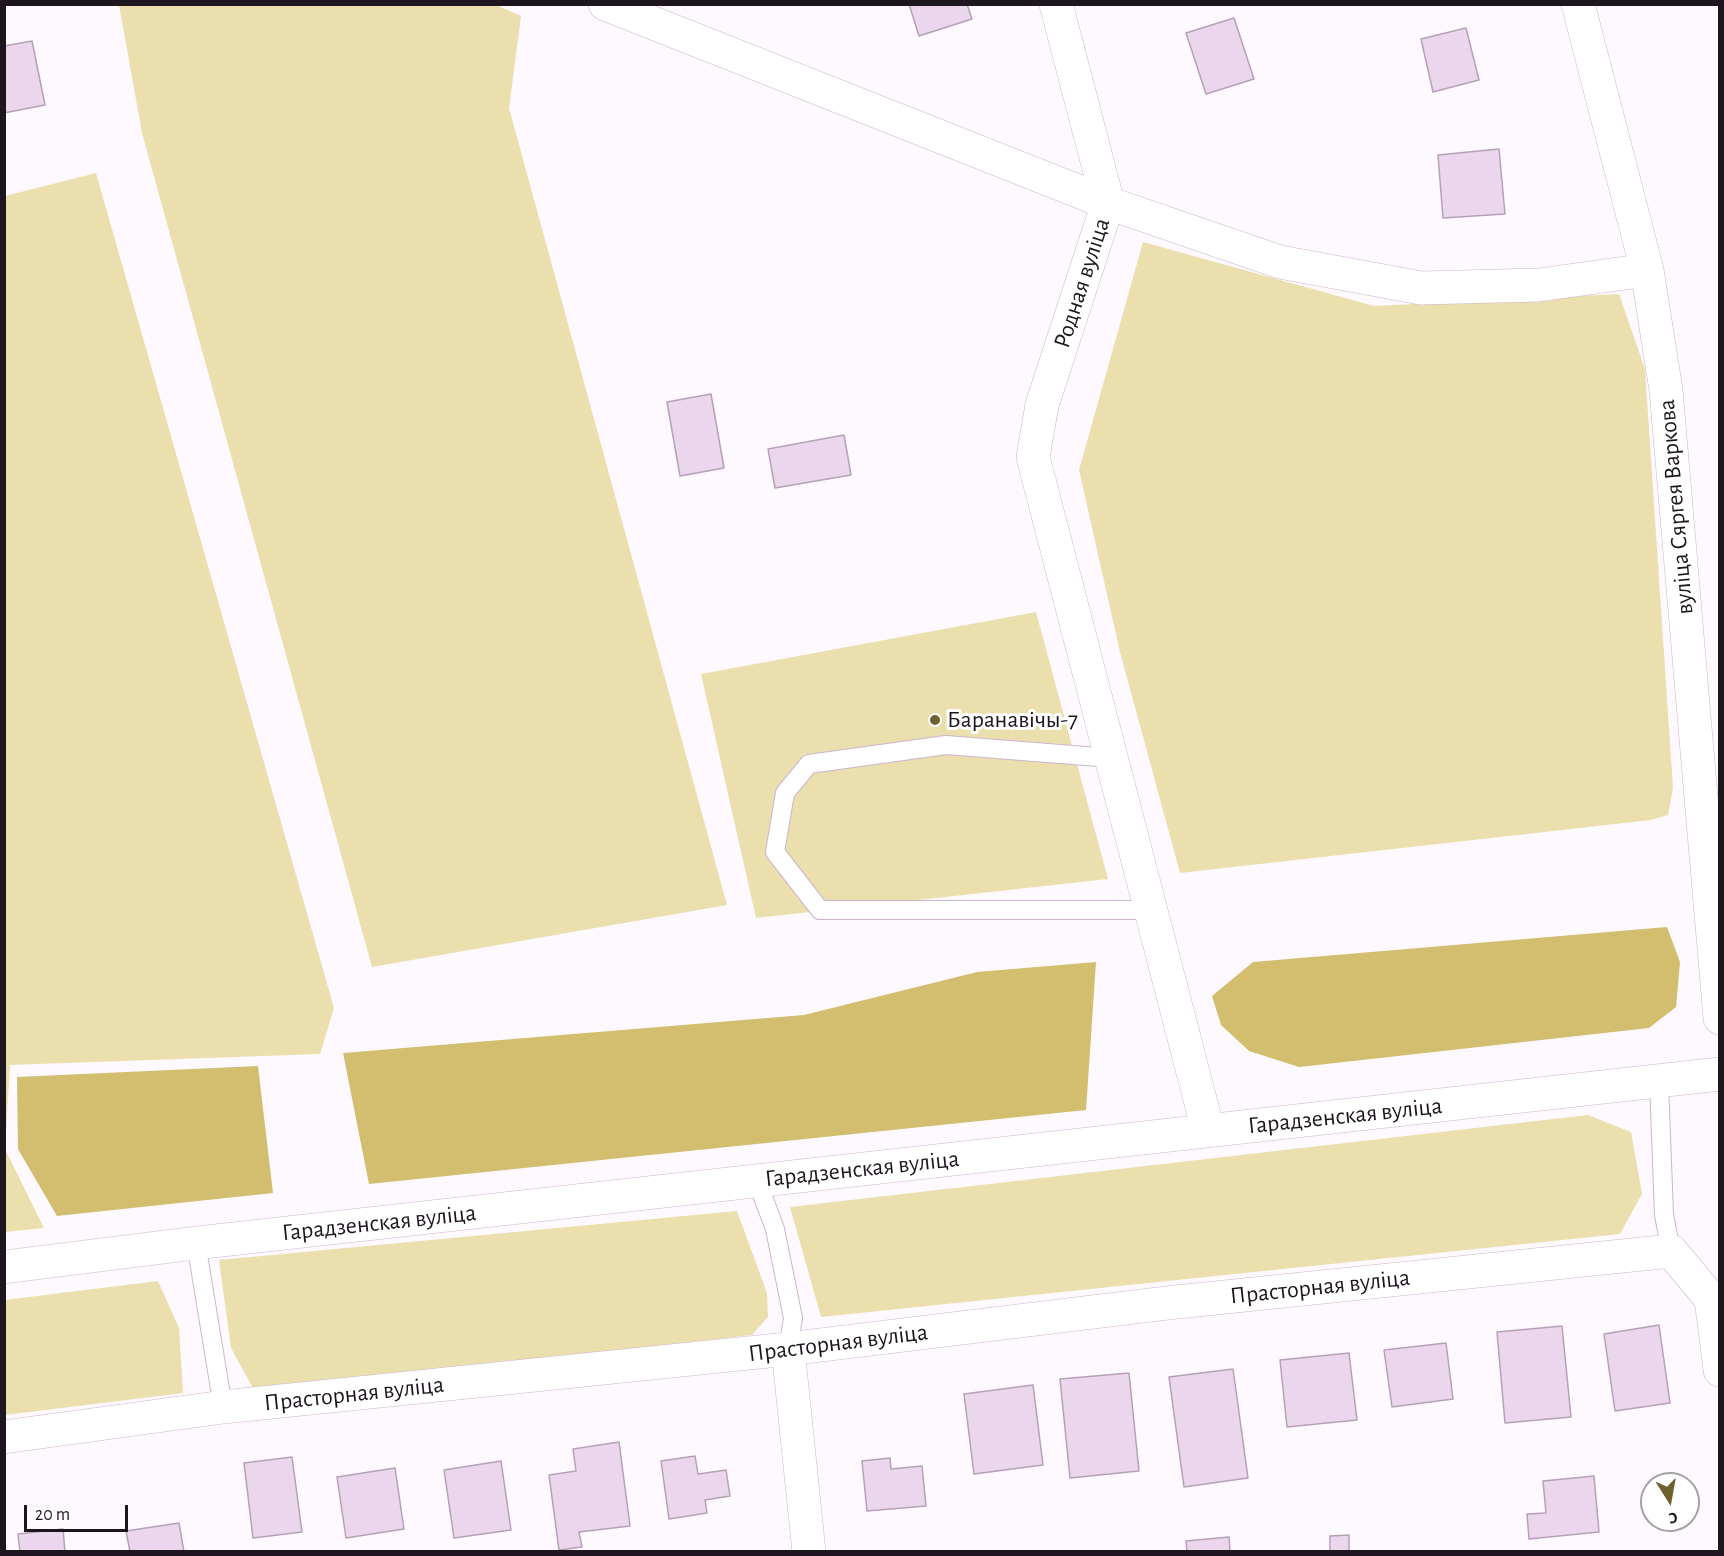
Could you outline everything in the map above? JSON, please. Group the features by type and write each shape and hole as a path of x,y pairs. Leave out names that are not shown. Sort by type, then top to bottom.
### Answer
{"street":[{"path":"605,4 1108,203 1280,262 1421,288 1539,285 1647,270"},
{"name":"Родная вуліца","path":"1056,4 1108,203 1042,405 1033,457 1111,758"},
{"name":"вуліца Сяргея Варкова","path":"1578,4 1647,270 1666,390 1719,1018"},
{"path":"1111,758 1208,1130"},
{"name":"Гарадзенская вуліца","path":"4,1267 196,1243 1719,1074"},
{"path":"1671,1251 1711,1299 1719,1370"},
{"name":"Прасторная вуліца","path":"4,1437 223,1407 788,1349 1167,1302 1671,1251"},
{"path":"788,1349 809,1551"}],"lane":[{"path":"1111,758 946,745 809,764 785,793 775,852 820,910 1151,910"},
{"path":"1659,1082 1664,1215 1671,1251"},
{"path":"757,1181 775,1229 793,1318 788,1349"},
{"path":"196,1243 223,1407"}],"shaded area":[{"path":"494,4 521,16 509,108 727,905 372,967 142,133 119,5"},
{"path":"96,173 334,1008 320,1054 10,1065 5,1149 5,196"},
{"path":"1143,242 1374,306 1619,294 1645,369 1673,788 1668,815 1651,820 1180,873 1120,652 1079,470"},
{"path":"1036,612 1108,879 756,918 701,674"},
{"path":"1667,927 1680,962 1676,1007 1649,1028 1299,1067 1249,1051 1221,1025 1212,996 1253,962"},
{"path":"1096,962 1086,1110 369,1184 343,1053 804,1015 977,972"},
{"path":"258,1066 273,1193 57,1216 18,1149 17,1077"},
{"path":"1588,1115 1631,1132 1642,1194 1620,1234 821,1317 790,1207"},
{"path":"5,1149 44,1228 5,1232"},
{"path":"737,1211 767,1293 768,1317 752,1335 255,1392 231,1348 219,1260"},
{"path":"158,1281 179,1328 183,1393 5,1415 5,1300"}],"building":[{"path":"909,4 967,4 972,19 919,36"},
{"path":"1234,18 1254,79 1206,94 1186,33"},
{"path":"1466,28 1479,80 1433,92 1421,39"},
{"path":"32,41 45,105 4,113 4,46"},
{"path":"1499,149 1505,214 1443,218 1438,155"},
{"path":"711,394 724,468 680,476 667,402"},
{"path":"844,435 851,475 775,488 768,449"},
{"path":"1659,1325 1670,1403 1615,1411 1604,1334"},
{"path":"1562,1326 1571,1417 1505,1423 1497,1332"},
{"path":"1446,1343 1453,1399 1392,1407 1384,1350"},
{"path":"1349,1353 1357,1420 1287,1427 1280,1360"},
{"path":"1233,1369 1248,1478 1184,1487 1169,1377"},
{"path":"1129,1373 1139,1471 1070,1478 1060,1379"},
{"path":"1033,1385 1043,1465 974,1474 964,1394"},
{"path":"619,1442 630,1526 579,1532 582,1547 559,1550 549,1475 576,1471 573,1449"},
{"path":"695,1456 698,1474 726,1470 730,1496 705,1500 707,1513 669,1519 661,1461"},
{"path":"292,1457 302,1532 253,1538 244,1463"},
{"path":"890,1458 891,1469 922,1466 926,1506 867,1511 862,1461"},
{"path":"501,1461 511,1530 454,1538 444,1470"},
{"path":"395,1468 404,1529 346,1538 337,1477"},
{"path":"1594,1476 1599,1532 1529,1539 1527,1514 1546,1513 1543,1481"},
{"path":"179,1523 184,1552 130,1552 126,1531"},
{"path":"63,1529 65,1552 20,1552 18,1534"},
{"path":"1349,1535 1349,1552 1330,1552 1330,1536"},
{"path":"1229,1537 1230,1552 1187,1552 1186,1541"}],"place":[{"name":"Баранавічы-7","path":"935,720"}]}
